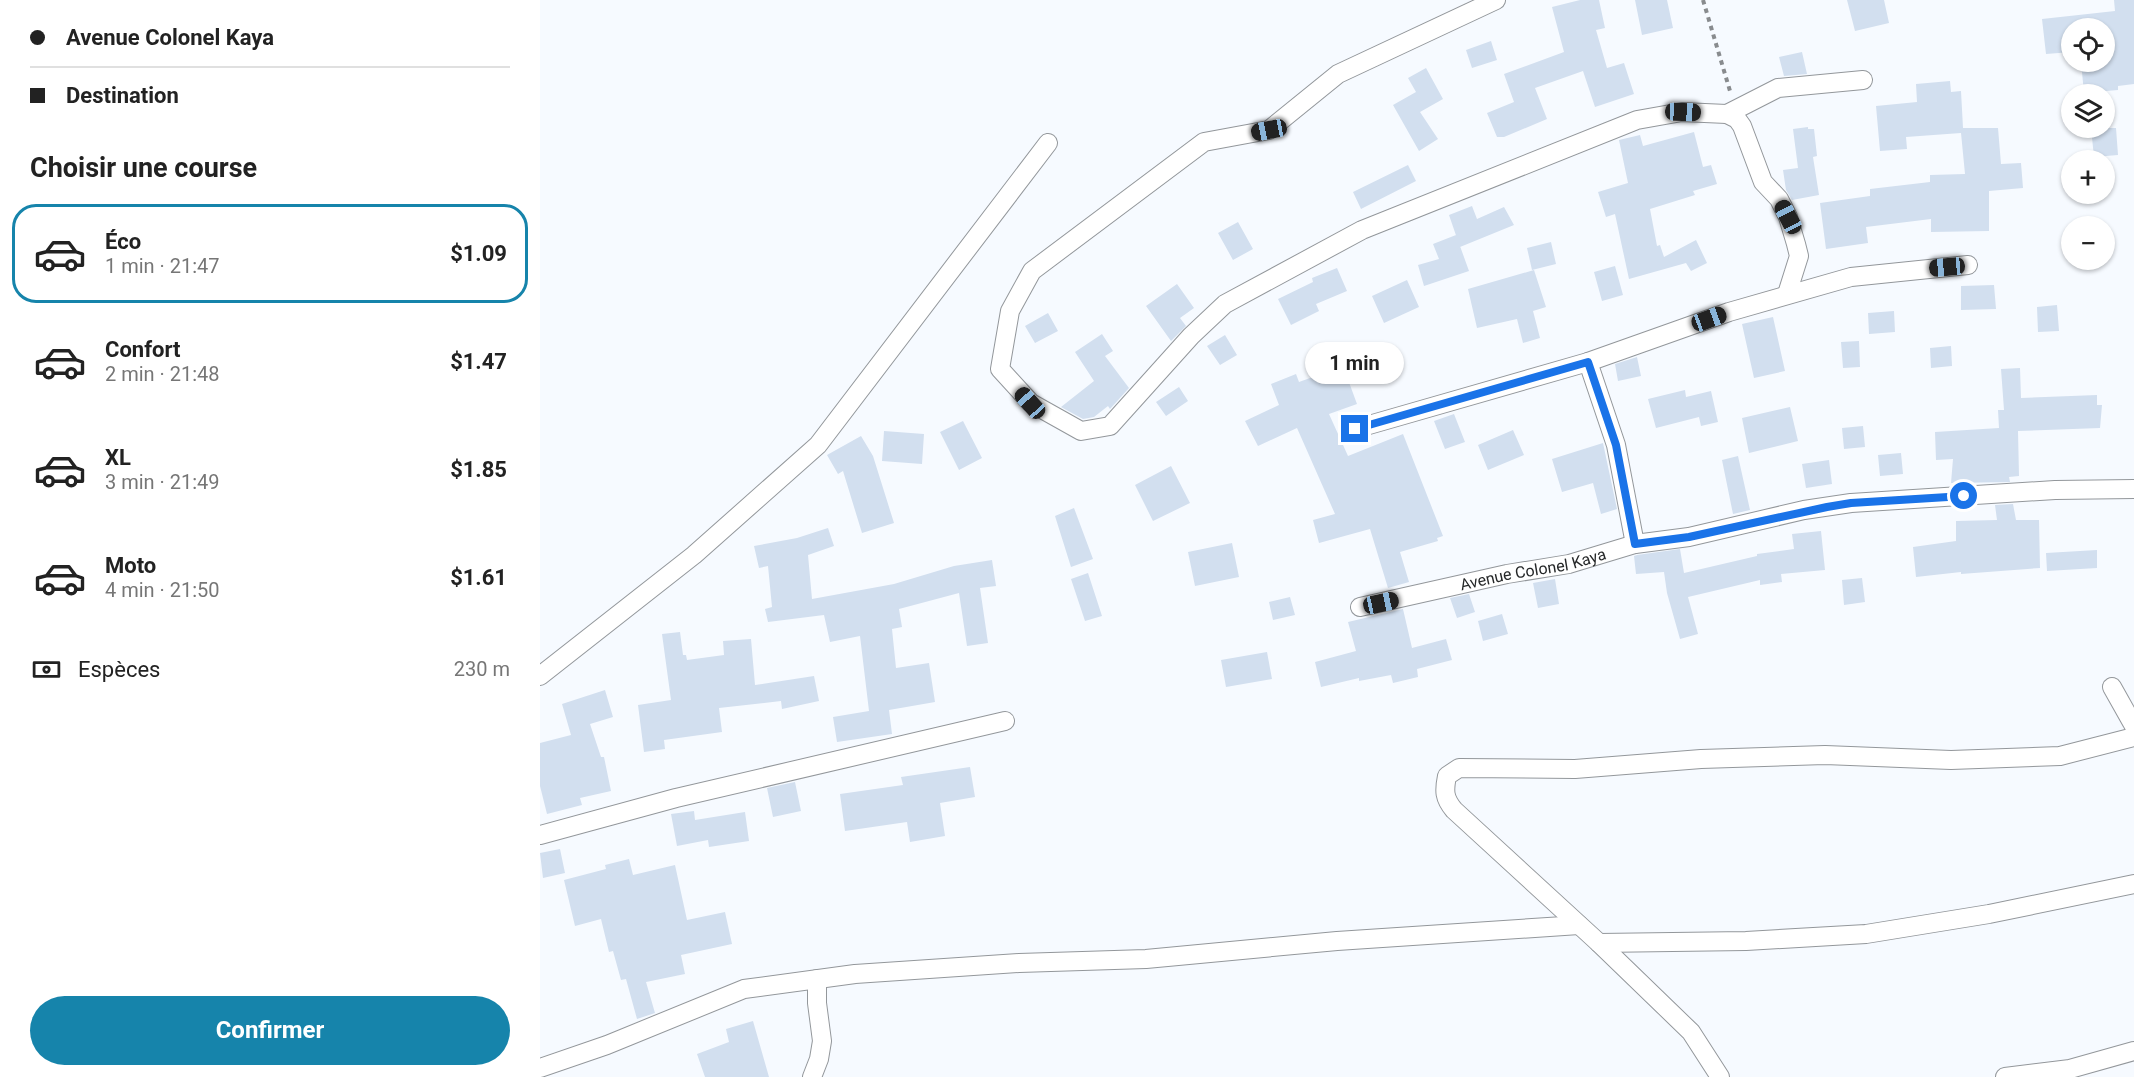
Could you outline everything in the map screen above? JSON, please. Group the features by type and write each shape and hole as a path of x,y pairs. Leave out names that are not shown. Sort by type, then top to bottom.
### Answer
{"street":[{"path":"1496,0 1338,74 1269,130 1204,142 1032,272 1010,311 1000,369 1030,403 1081,431 1110,426 1191,336 1225,304 1362,230 1636,120 1683,112 1727,114 1737,119 1742,126 1763,182 1779,199 1788,217 1799,256 1787,294"},
{"path":"1727,114 1778,88 1863,80"},
{"path":"540,676 694,555 818,445 1048,143"},
{"path":"1355,429 1588,362 1787,294 1851,277 1968,265"},
{"path":"1588,362 1616,445 1635,544"},
{"name":"Avenue Colonel Kaya","path":"1360,608 1507,574 1569,564 1635,544 1689,537 1804,510 1851,503 2055,490 2134,489"},
{"path":"2112,687 2134,726"},
{"path":"540,835 676,798 1005,721"},
{"path":"1720,1077 1691,1032 1454,810 1446,800 1444,790 1447,776 1459,768 1575,769 1701,759 1825,754 1951,760 2060,756 2134,737"},
{"path":"1599,944 1746,941 1866,934 1989,914 2134,884"},
{"path":"540,1068 607,1045 744,989 855,974 1019,963 1146,959 1337,941 1579,925"},
{"path":"812,1077 819,1059 822,1041 817,1003 817,979"},
{"path":"2005,1077 2070,1069 2134,1051"}],"path":[{"path":"1703,0 1730,89 1727,114"}],"building":[{"path":"1580,0 1599,0 1605,28 1596,30 1607,68 1624,63 1634,94 1595,107 1583,71 1535,88 1547,119 1504,137 1497,137 1487,113 1514,102 1504,74 1564,52 1552,7"},
{"path":"1635,0 1667,0 1673,28 1642,35"},
{"path":"1847,0 1884,0 1889,23 1855,31"},
{"path":"2114,0 2134,0 2134,84 2118,86 2118,90 2115,90 2115,84 2083,84 2082,72 2115,72 2115,18 2061,18 2061,53 2046,54 2042,19 2115,11"},
{"path":"1491,41 1497,60 1472,68 1466,50"},
{"path":"1802,52 1807,74 1784,76 1779,57"},
{"path":"1426,68 1443,99 1420,112 1438,139 1419,151 1393,105 1416,92 1408,78"},
{"path":"1950,81 1951,92 1961,91 1963,128 1998,128 2001,164 2021,163 2023,188 1989,191 1989,231 1931,232 1931,219 1866,227 1868,243 1826,249 1820,203 1870,196 1870,189 1930,182 1930,175 1965,174 1961,133 1906,137 1907,149 1880,151 1876,106 1917,102 1916,84"},
{"path":"1808,127 1808,129 1814,129 1817,156 1813,157 1819,195 1792,200 1786,190 1783,170 1798,168 1793,129"},
{"path":"2116,128 2118,155 2115,155 2115,150 2093,150 2092,138 2115,138"},
{"path":"1694,132 1703,167 1711,165 1717,184 1693,191 1695,195 1650,209 1657,246 1660,245 1664,257 1696,240 1707,263 1691,271 1686,263 1629,279 1615,214 1606,217 1598,192 1628,183 1619,140 1640,135 1643,146"},
{"path":"1408,165 1416,181 1361,209 1353,192"},
{"path":"1472,206 1477,219 1504,207 1514,225 1460,247 1449,215"},
{"path":"1238,222 1253,249 1233,260 1218,233"},
{"path":"1456,235 1469,271 1424,286 1418,265 1439,259 1433,244"},
{"path":"1551,242 1556,264 1532,270 1527,248"},
{"path":"1615,266 1623,295 1602,301 1594,272"},
{"path":"1337,268 1347,291 1316,304 1319,311 1291,325 1278,299 1313,282 1312,278"},
{"path":"1534,270 1546,307 1533,311 1540,338 1523,343 1517,319 1477,328 1468,289"},
{"path":"1407,280 1419,307 1384,323 1372,296"},
{"path":"1177,284 1194,308 1180,318 1186,326 1171,341 1146,306"},
{"path":"1994,285 1996,309 1961,310 1961,286"},
{"path":"2057,305 2059,331 2038,332 2037,307"},
{"path":"1894,311 1895,332 1869,334 1868,313"},
{"path":"1048,313 1058,331 1035,343 1025,326"},
{"path":"1773,317 1785,371 1754,378 1742,324"},
{"path":"1102,334 1113,351 1105,356 1129,388 1110,409 1108,406 1094,417 1083,419 1061,407 1094,381 1075,352"},
{"path":"1225,335 1237,355 1220,365 1207,346"},
{"path":"1859,341 1860,367 1843,368 1841,342"},
{"path":"1951,346 1952,366 1931,368 1930,348"},
{"path":"1637,357 1641,376 1618,381 1615,364"},
{"path":"1343,366 1357,404 1329,414 1348,456 1403,434 1443,536 1437,538 1438,541 1400,552 1409,582 1388,588 1370,529 1319,543 1313,520 1335,514 1297,428 1258,446 1245,421 1279,405 1271,384 1296,374 1299,382"},
{"path":"2020,368 2021,398 2097,395 2097,405 2102,405 2100,428 2018,431 2019,476 2009,477 2010,482 1951,483 1953,459 1936,460 1935,432 1999,428 1998,410 2004,410 2001,369"},
{"path":"1179,387 1188,401 1166,416 1156,402"},
{"path":"1685,390 1686,397 1711,391 1718,422 1701,426 1699,417 1656,428 1648,399"},
{"path":"1790,407 1798,441 1749,453 1742,418"},
{"path":"1454,414 1465,442 1445,449 1434,421"},
{"path":"963,421 982,458 959,470 940,432"},
{"path":"1863,426 1865,447 1844,449 1842,428"},
{"path":"1513,430 1524,455 1488,470 1478,445"},
{"path":"884,431 924,434 922,464 882,461"},
{"path":"861,436 873,456 894,523 862,533 843,471 838,474 827,455"},
{"path":"1603,443 1617,509 1601,514 1593,483 1562,492 1552,459"},
{"path":"1901,453 1903,474 1880,476 1878,455"},
{"path":"1738,456 1750,510 1733,514 1722,460"},
{"path":"1829,460 1832,484 1806,488 1802,464"},
{"path":"1171,466 1190,503 1153,521 1135,485"},
{"path":"2013,504 2016,520 2039,520 2040,568 1916,577 1913,547 1956,541 1956,521 1997,520 1995,505"},
{"path":"1074,508 1093,559 1071,567 1055,516"},
{"path":"828,528 834,546 808,555 812,599 894,584 954,566 992,560 996,586 980,588 988,643 967,646 959,593 899,609 902,627 892,629 896,668 929,663 935,702 889,710 892,734 837,742 833,717 869,711 860,636 830,642 824,615 768,622 765,609 772,607 768,566 759,568 754,546 797,538"},
{"path":"1821,531 1825,570 1781,574 1782,582 1760,585 1760,580 1688,597 1698,634 1680,639 1667,593 1664,572 1636,574 1634,556 1637,555 1680,549 1684,573 1757,556 1757,554 1794,549 1792,534"},
{"path":"1232,543 1239,577 1195,586 1188,552"},
{"path":"2097,550 2097,568 2047,571 2046,553"},
{"path":"1088,573 1102,616 1085,621 1071,579"},
{"path":"1862,578 1865,602 1844,605 1842,580"},
{"path":"1555,579 1559,604 1538,608 1533,583"},
{"path":"1469,594 1475,612 1457,618 1450,598"},
{"path":"1290,597 1295,615 1273,620 1269,602"},
{"path":"1403,609 1412,648 1446,639 1452,660 1417,669 1418,677 1393,683 1391,675 1359,681 1359,678 1321,687 1315,662 1356,651 1348,622"},
{"path":"1502,614 1508,634 1483,641 1478,621"},
{"path":"680,632 683,655 686,655 687,660 724,655 723,641 751,639 755,685 814,676 819,701 782,709 781,701 719,708 722,732 664,740 665,749 644,752 638,705 671,700 662,634"},
{"path":"1267,652 1272,679 1226,687 1221,660"},
{"path":"605,690 613,717 590,724 601,757 604,757 611,791 580,798 582,805 547,814 540,786 540,743 571,735 562,704"},
{"path":"970,767 975,797 940,803 945,836 910,842 907,822 845,831 840,794 903,785 901,777"},
{"path":"795,782 801,811 773,817 767,788"},
{"path":"694,811 695,820 745,812 749,841 709,847 708,840 677,846 671,814"},
{"path":"560,849 565,873 543,878 540,853"},
{"path":"629,859 633,875 675,865 687,920 725,912 732,944 681,955 685,974 646,982 655,1013 637,1019 626,979 621,980 613,951 609,952 601,919 575,926 564,880 606,869 605,865"},
{"path":"753,1021 769,1077 705,1077 697,1054 729,1042 726,1029"}],"route":[{"path":"1355,429 1588,362 1616,445 1635,544 1689,537 1804,510 1851,503 1964,496"}]}
